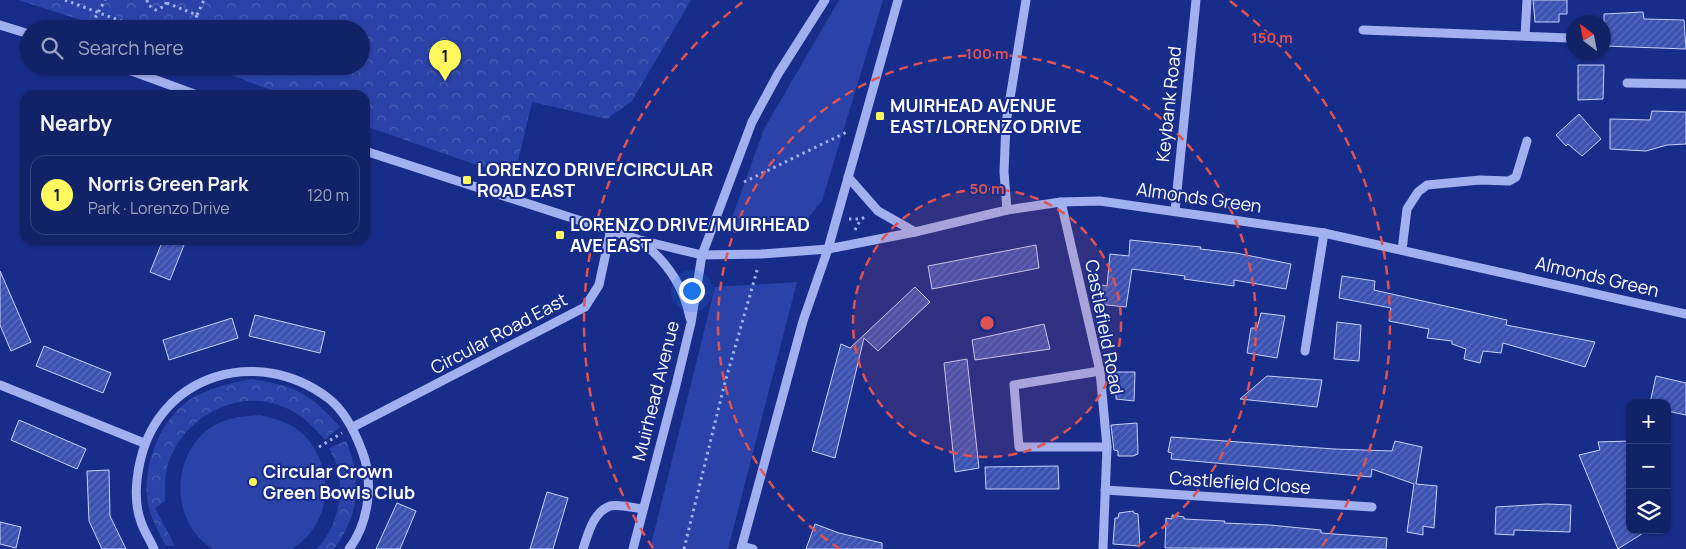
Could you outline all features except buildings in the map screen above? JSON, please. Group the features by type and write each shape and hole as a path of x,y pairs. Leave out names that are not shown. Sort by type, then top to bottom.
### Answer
{"street":[{"name":"Muirhead Avenue","path":"633,549 691,323 702,255 752,122 778,74 824,0"},
{"path":"753,549 742,548 803,320 828,249 898,0"},
{"path":"1007,210 1004,172 1006,123 1026,0"},
{"name":"Keybank Road","path":"1175,211 1196,0"},
{"path":"1525,36 1527,0"},
{"path":"0,25 20,31"},
{"path":"1363,30 1566,38"},
{"path":"137,75 169,90"},
{"path":"1627,83 1686,84"},
{"path":"1402,250 1407,209 1418,192 1427,185 1441,183 1509,181 1516,177 1527,141"},
{"name":"Almonds Green","path":"370,153 640,240 702,255 761,254 828,249 915,232 1007,210 1061,202 1100,201 1324,233 1686,314"},
{"path":"848,177 878,211 915,232"},
{"name":"Castlefield Road","path":"1061,202 1100,371 1107,447 1104,549"},
{"name":"Circular Road East","path":"353,427 585,307 599,285 612,230"},
{"path":"1305,352 1324,233"},
{"path":"640,240 655,253 672,273 683,295 691,323"},
{"path":"154,549 140,520 136,481 144,443 163,412 191,388 225,373 262,370 298,379 329,399 353,427 367,464 368,503 356,540 349,549"},
{"path":"1100,371 1014,385 1019,447 1107,447"},
{"path":"0,385 58,410 144,443"},
{"name":"Castlefield Close","path":"1105,490 1372,507"},
{"path":"583,549 588,532 598,515 611,506 642,509"}],"path":[{"path":"65,0 119,20"},
{"path":"94,20 106,0"},
{"path":"147,0 150,7 156,10 162,8 167,2 197,15"},
{"path":"195,20 204,0"},
{"path":"726,190 864,124"},
{"path":"836,219 860,219 878,211"},
{"path":"684,549 724,386 761,254"},
{"path":"319,447 353,427"}],"green space":[{"path":"18,0 691,0 632,101 607,119 532,102 514,178 370,128 370,90 270,90 231,75 370,75 370,20 81,20"},
{"path":"839,0 883,0 822,201 801,226 728,229 764,129"},
{"path":"797,282 728,549 650,549 715,287"},
{"path":"252,379 281,385 302,393 320,406 340,427 325,440 310,424 293,411 263,401 231,404 202,418 189,429 171,456 166,473 165,501 155,508 175,546 166,546 151,515 147,500 149,466 161,433 181,406 194,397 222,386"},
{"name":"Circular Crown Green Bowls Club","path":"260,415 278,420 295,428 305,436 315,450 322,464 325,480 325,496 322,511 315,526 292,549 212,549 195,533 187,520 182,505 182,474 186,460 202,434 215,425 243,416"},
{"path":"346,441 355,470 356,497 353,510 349,523 334,549 316,549 329,532 334,521 339,498 340,487 337,465 329,448"}],"place":[{"name":"Norris Green Park","path":"445,81"},
{"name":"MUIRHEAD AVENUE EAST/LORENZO DRIVE","path":"880,116"},
{"name":"LORENZO DRIVE/CIRCULAR ROAD EAST","path":"467,180"},
{"name":"LORENZO DRIVE/MUIRHEAD AVE EAST","path":"560,235"},
{"name":"Circular Crown Green Bowls Club","path":"253,482"}]}
